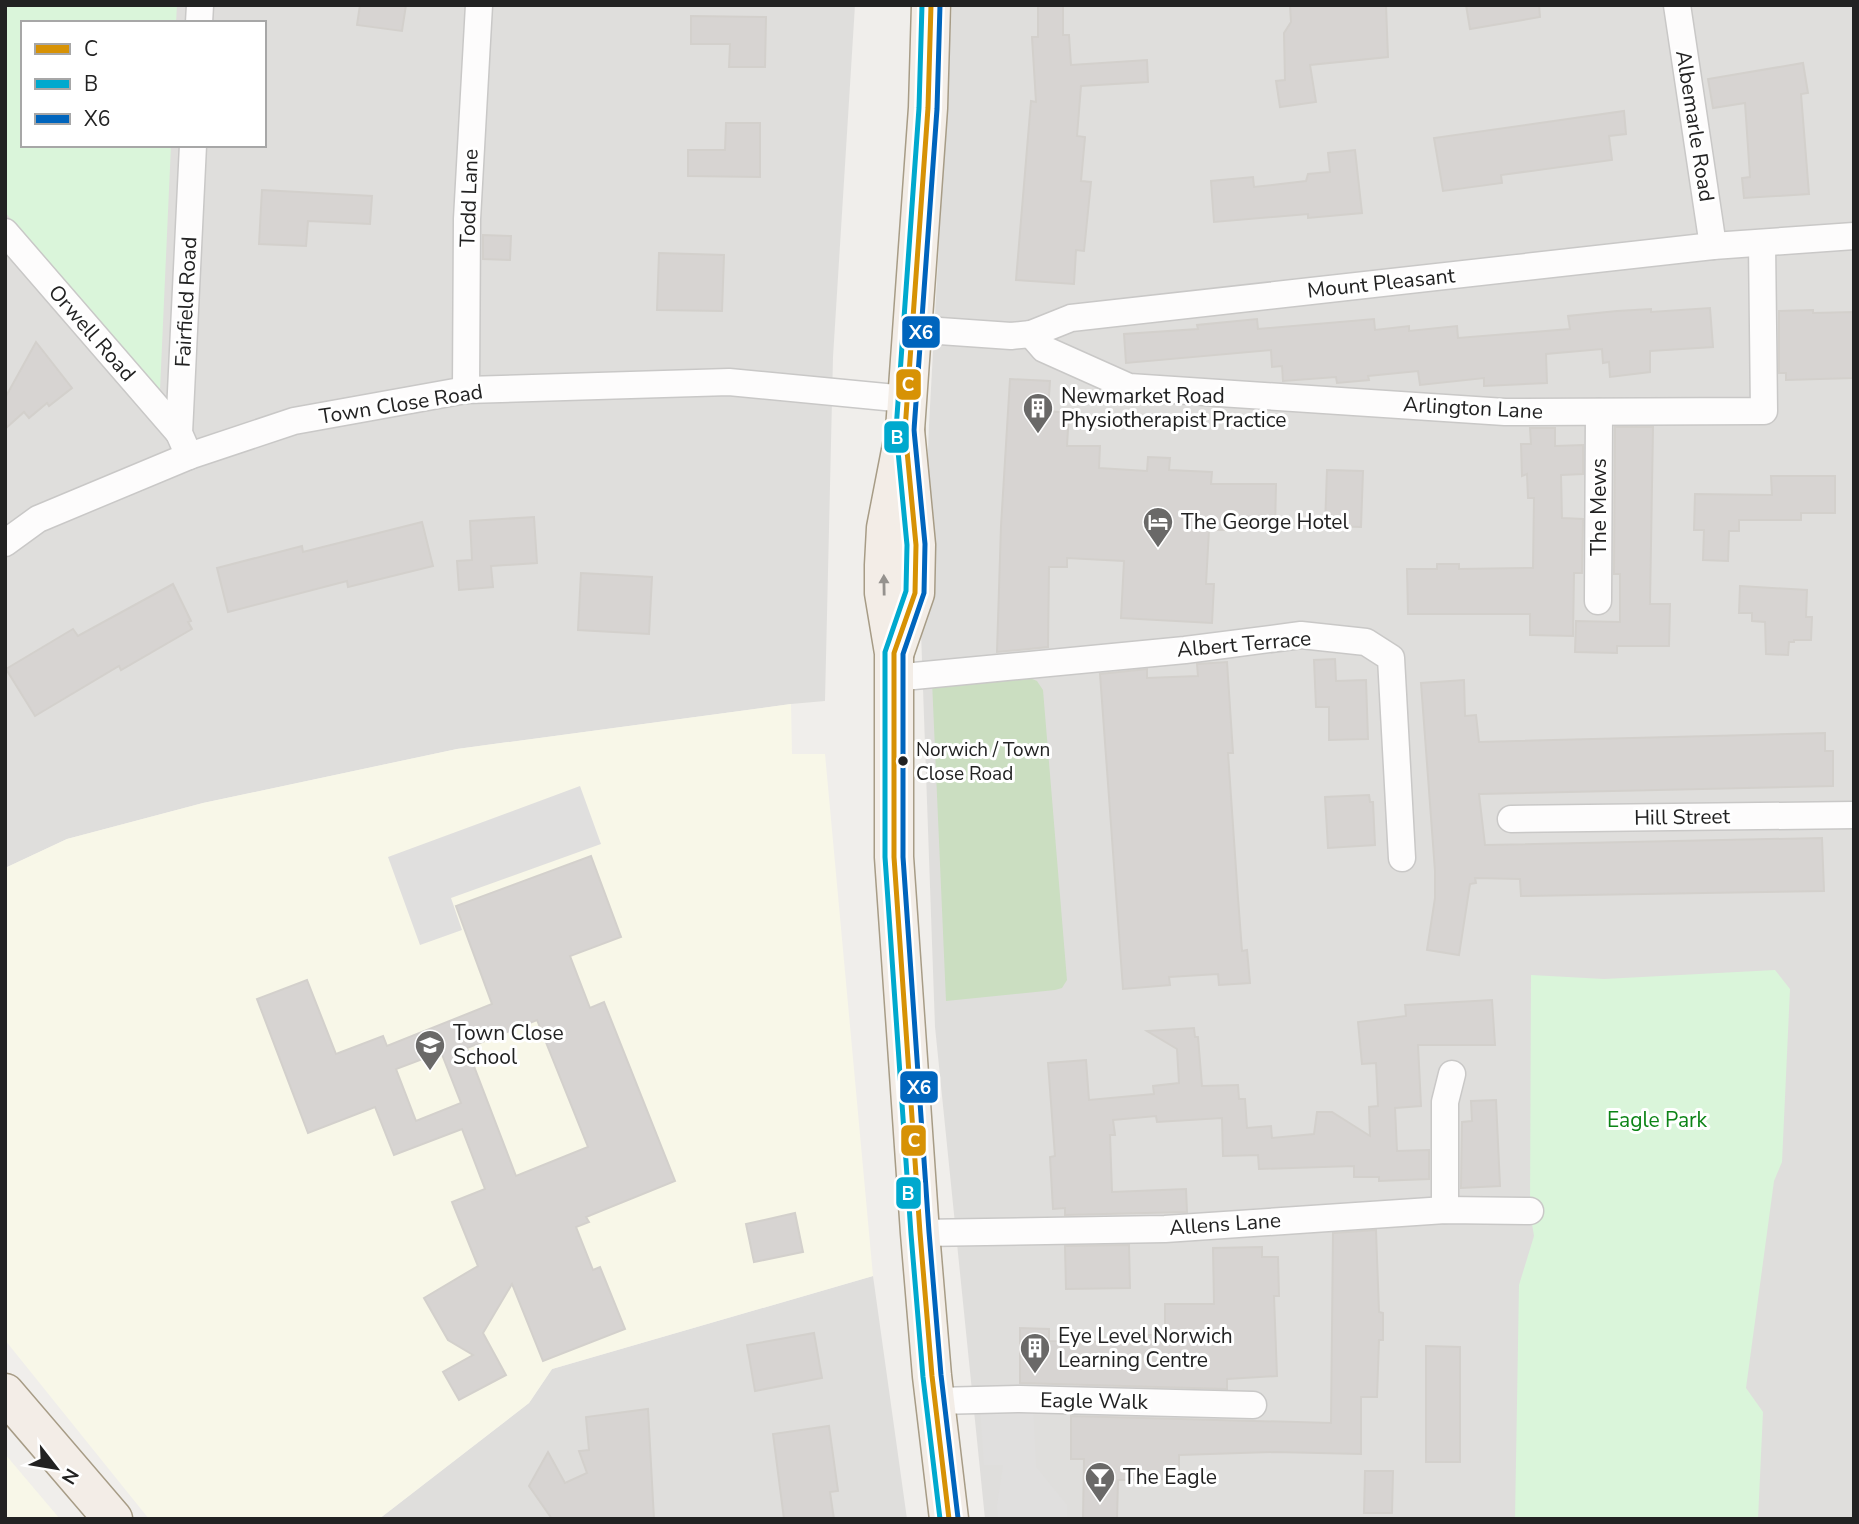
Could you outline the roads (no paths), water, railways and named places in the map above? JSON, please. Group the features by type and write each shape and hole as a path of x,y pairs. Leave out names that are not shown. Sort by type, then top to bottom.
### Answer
{"main road":[{"path":"931,5 928,108 906,414 916,545 915,593 894,665 894,857 920,1233 949,1519"},
{"path":"5,1393 113,1519"}],"street":[{"name":"Todd Lane","path":"466,390 467,219 479,5"},
{"name":"Albemarle Road","path":"1677,5 1713,246"},
{"name":"Fairfield Road","path":"184,445 193,147"},
{"name":"Orwell Road","path":"5,232 184,445"},
{"name":"Mount Pleasant","path":"911,329 1011,336 1031,334 1071,318 1713,246 1854,236"},
{"name":"Arlington Lane","path":"1031,334 1044,349 1129,387 1505,412 1764,411 1762,243"},
{"name":"Town Close Road","path":"5,543 38,519 184,445 294,421 466,390 729,382 906,414"},
{"name":"The Mews","path":"1598,601 1600,412"},
{"name":"Albert Terrace","path":"894,665 1185,650 1301,635 1366,642 1391,658 1402,858"},
{"name":"Hill Street","path":"1511,819 1854,815"},
{"path":"1445,1210 1445,1102 1452,1074"},
{"name":"Allens Lane","path":"920,1233 1164,1229 1445,1210 1530,1210"},
{"name":"Eagle Walk","path":"935,1401 1020,1399 1253,1405"}],"place":[{"name":"Newmarket Road Physiotherapist Practice","path":"1038,435"},
{"name":"The George Hotel","path":"1158,549"},
{"name":"Norwich / Town Close Road","path":"903,761"},
{"name":"Town Close School","path":"430,1072"},
{"name":"Eye Level Norwich Learning Centre","path":"1035,1375"},
{"name":"The Eagle","path":"1100,1504"}],"park label":[{"name":"Eagle Park","path":"1657,1120"}]}
